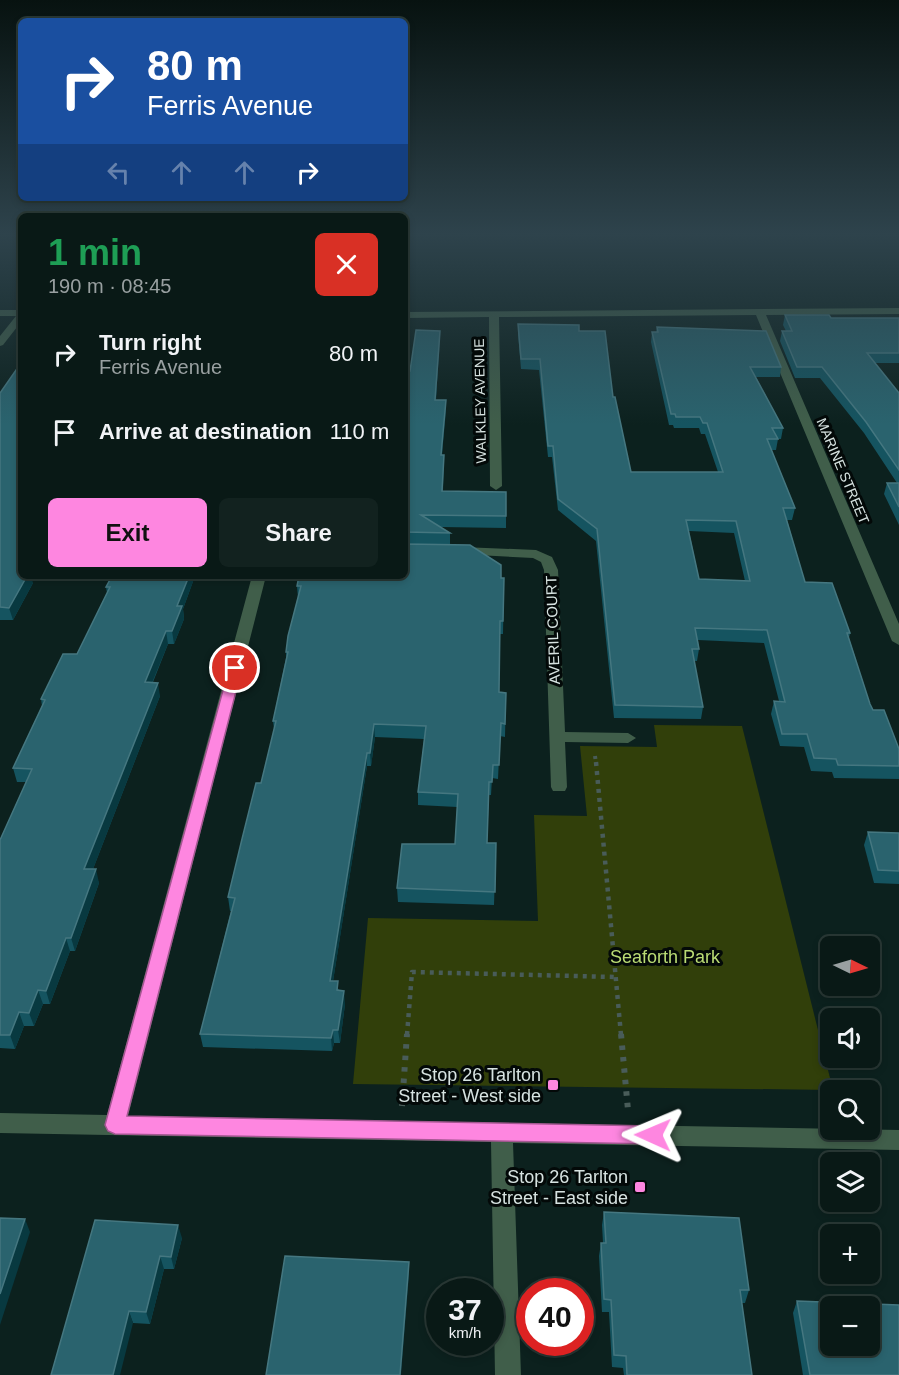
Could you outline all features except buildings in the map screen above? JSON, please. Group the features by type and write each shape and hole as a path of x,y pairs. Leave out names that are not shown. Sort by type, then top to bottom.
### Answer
{"street":[{"path":"408,315 899,311"},
{"path":"0,313 18,314"},
{"name":"MARINE STREET","path":"760,313 899,641"},
{"name":"WALKLEY AVENUE","path":"494,316 496,486"},
{"path":"0,343 18,318"},
{"name":"AVERIL COURT","path":"451,551 521,552 536,554 547,560 551,570 559,787"},
{"path":"115,1125 259,579"},
{"path":"557,737 628,738"},
{"path":"0,1123 899,1140"},
{"path":"502,1131 508,1375"}],"path":[{"path":"594,738 631,1134"},
{"path":"400,1129 412,972 616,977"}],"green space":[{"name":"Seaforth Park","path":"654,725 742,726 820,1038 820,1068 828,1068 830,1080 820,1080 820,1090 353,1084 368,918 538,921 534,815 587,816 580,746 657,747"}],"place":[{"name":"Stop 26 Tarlton Street - West side","path":"553,1085"},
{"name":"Stop 26 Tarlton Street - East side","path":"640,1187"}],"route":[{"path":"235,668 115,1125 653,1135"}]}
